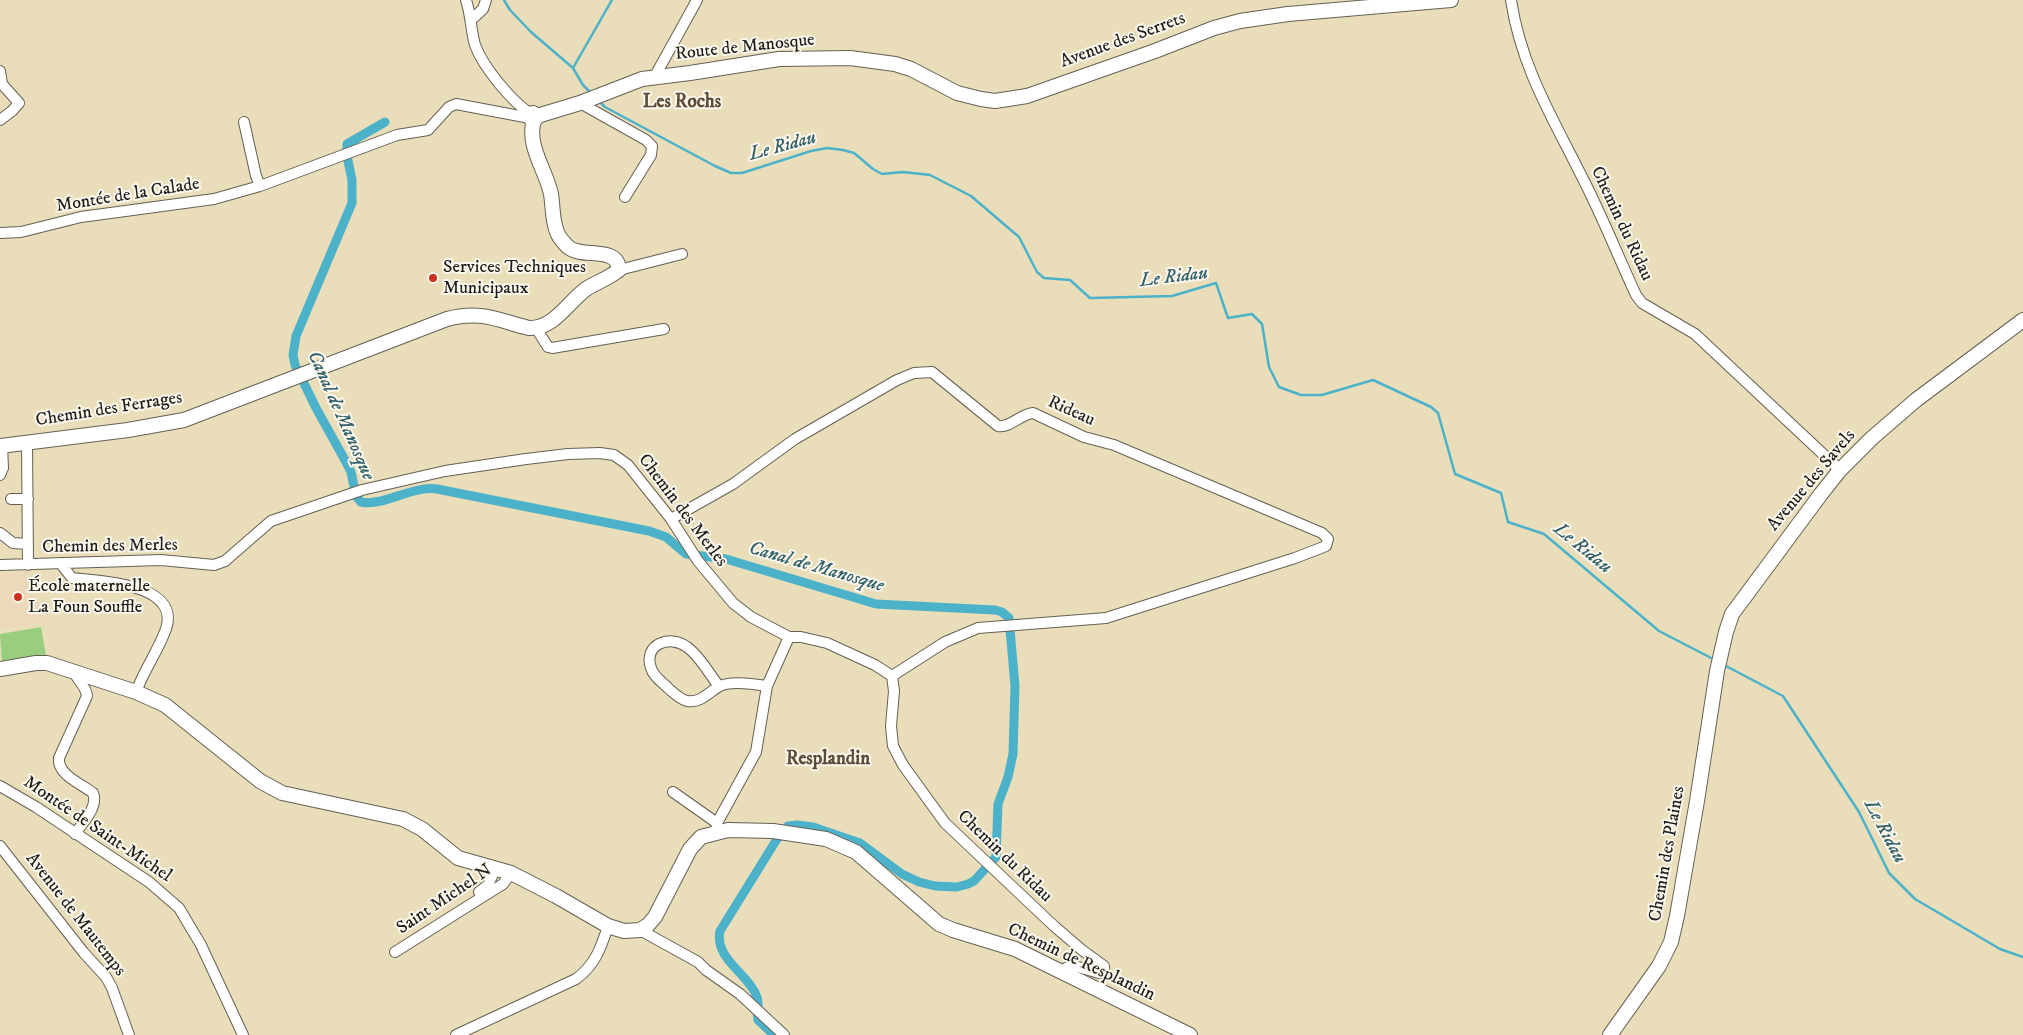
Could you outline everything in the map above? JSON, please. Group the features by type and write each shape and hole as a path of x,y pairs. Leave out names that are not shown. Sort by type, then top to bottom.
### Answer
{"street":[{"path":"466,0 474,43 482,62 520,106 533,117 531,134 549,186 556,230 561,240 570,249 578,252 606,254 614,258 618,263 619,270"},
{"path":"471,20 483,9 486,0"},
{"path":"656,76 696,0"},
{"name":"Avenue des Serrets","path":"957,93 995,101 1019,98 1155,51 1214,28 1240,21 1288,14 1451,0"},
{"name":"Chemin du Ridau","path":"1512,0 1517,32 1533,81 1585,182 1636,295 1642,303 1695,334 1840,470"},
{"name":"Route de Manosque","path":"533,117 642,79 779,59 850,58 894,64 911,69 957,93"},
{"path":"0,71 2,84 19,103 0,120"},
{"path":"589,99 652,146 651,155 625,197"},
{"name":"Montée de la Calade","path":"0,233 21,232 81,217 214,199 260,186 396,135 428,130 448,107 456,104 533,117"},
{"path":"244,122 260,186"},
{"path":"664,329 552,348 548,346 536,328 547,324 584,291 619,270 682,254"},
{"name":"Chemin des Ferrages","path":"1,445 128,430 184,420 447,318 460,315 475,314 536,328"},
{"name":"Avenue des Savels","path":"1719,662 1728,625 1737,607 1840,470 1889,421 2023,320"},
{"name":"Rideau","path":"671,519 733,484 795,439 904,377 926,371 937,376 957,395 998,426 1007,425 1026,414 1033,413 1084,437 1114,445 1327,536 1328,544 1320,549 1097,620 982,627 945,642 892,676"},
{"path":"27,442 28,565"},
{"path":"0,475 3,468 1,445"},
{"name":"Chemin des Merles","path":"0,565 161,560 220,564 271,521 348,494 411,478 470,468 568,454 600,453 614,455 623,460 671,519 698,561 732,603 751,617 789,637 801,637 827,643 875,665 892,676"},
{"path":"11,499 28,500"},
{"path":"0,533 13,543 28,544"},
{"path":"61,564 72,578 142,589 164,606 167,616 166,629 136,692"},
{"path":"673,792 716,827 756,752 767,686 789,637"},
{"path":"719,686 687,647 678,642 667,640 660,642 656,646 650,660 652,672 679,697 687,701 697,700 710,694 719,686 748,683 767,686"},
{"name":"Chemin des Plaines","path":"1610,1035 1660,966 1678,916 1719,662"},
{"path":"0,669 47,663 136,692 170,708 269,787 288,795 377,812 403,819 422,829 458,858 510,873 556,896 608,926 624,930 640,930 698,962 754,1007 784,1035"},
{"path":"74,671 76,678 86,690 87,696 59,758 59,763 63,772 93,793 95,798 92,810 75,834"},
{"name":"Chemin du Ridau","path":"892,676 894,691 891,736 895,752 945,823 1054,926 1104,966 1102,973 1099,974 1071,965 1063,973"},
{"name":"Montée de Saint-Michel","path":"0,786 36,807 149,882 182,912 201,945 243,1035"},
{"name":"Chemin de Resplandin","path":"640,930 648,926 655,917 692,846 716,827 783,832 826,839 856,852 939,924 1015,949 1190,1035"},
{"name":"Avenue de Mautemps","path":"0,846 84,953 106,977 112,988 129,1035"},
{"path":"434,920 488,885 495,870"},
{"name":"Saint Michel N","path":"395,952 502,884 510,873"},
{"path":"456,1035 576,979 588,970 598,955 608,926"}],"shaded area":[{"name":"École maternelle La Foun Souffle","path":"20,569 27,569 34,591 32,592 49,622 0,629 0,574 21,573"}],"green space":[{"path":"41,627 46,656 2,663 0,634"}],"waterway":[{"name":"Le Ridau","path":"504,0 510,10 531,32 573,68 583,85 591,93"},
{"path":"573,68 612,0"},
{"name":"Le Ridau","path":"599,101 605,107 731,173 742,173 811,151 827,148 854,153 882,174 903,172 930,175 971,196 1019,237 1037,272 1044,278 1070,280 1090,298 1172,296 1216,283 1228,318 1252,314 1262,324 1269,367 1279,387 1301,395 1322,395 1373,380 1431,407 1438,413 1455,474 1501,493 1508,522 1544,534 1659,631 1715,660"},
{"name":"Canal de Manosque","path":"385,122 347,144 347,156 352,180 352,203 296,336 293,355 295,365 316,408 351,472 356,496 361,502 378,502 418,490 437,489 649,531 666,537 686,554 726,559 876,604 995,610 1002,612 1009,618 1015,686 1013,754 1008,777 998,804 996,857 974,881 968,884 957,887 935,886 919,882 902,874 860,843 813,827 788,826 777,839 720,931 722,950 753,989 757,997 758,1020 774,1035"},
{"name":"Le Ridau","path":"1724,665 1783,696 1859,812 1889,873 1915,899 2000,949 2023,957"}],"place":[{"name":"Services Techniques Municipaux","path":"433,278"},
{"name":"École maternelle La Foun Souffle","path":"18,597"}],"district":[{"name":"Les Rochs","path":"682,103"},
{"name":"Resplandin","path":"828,760"}]}
